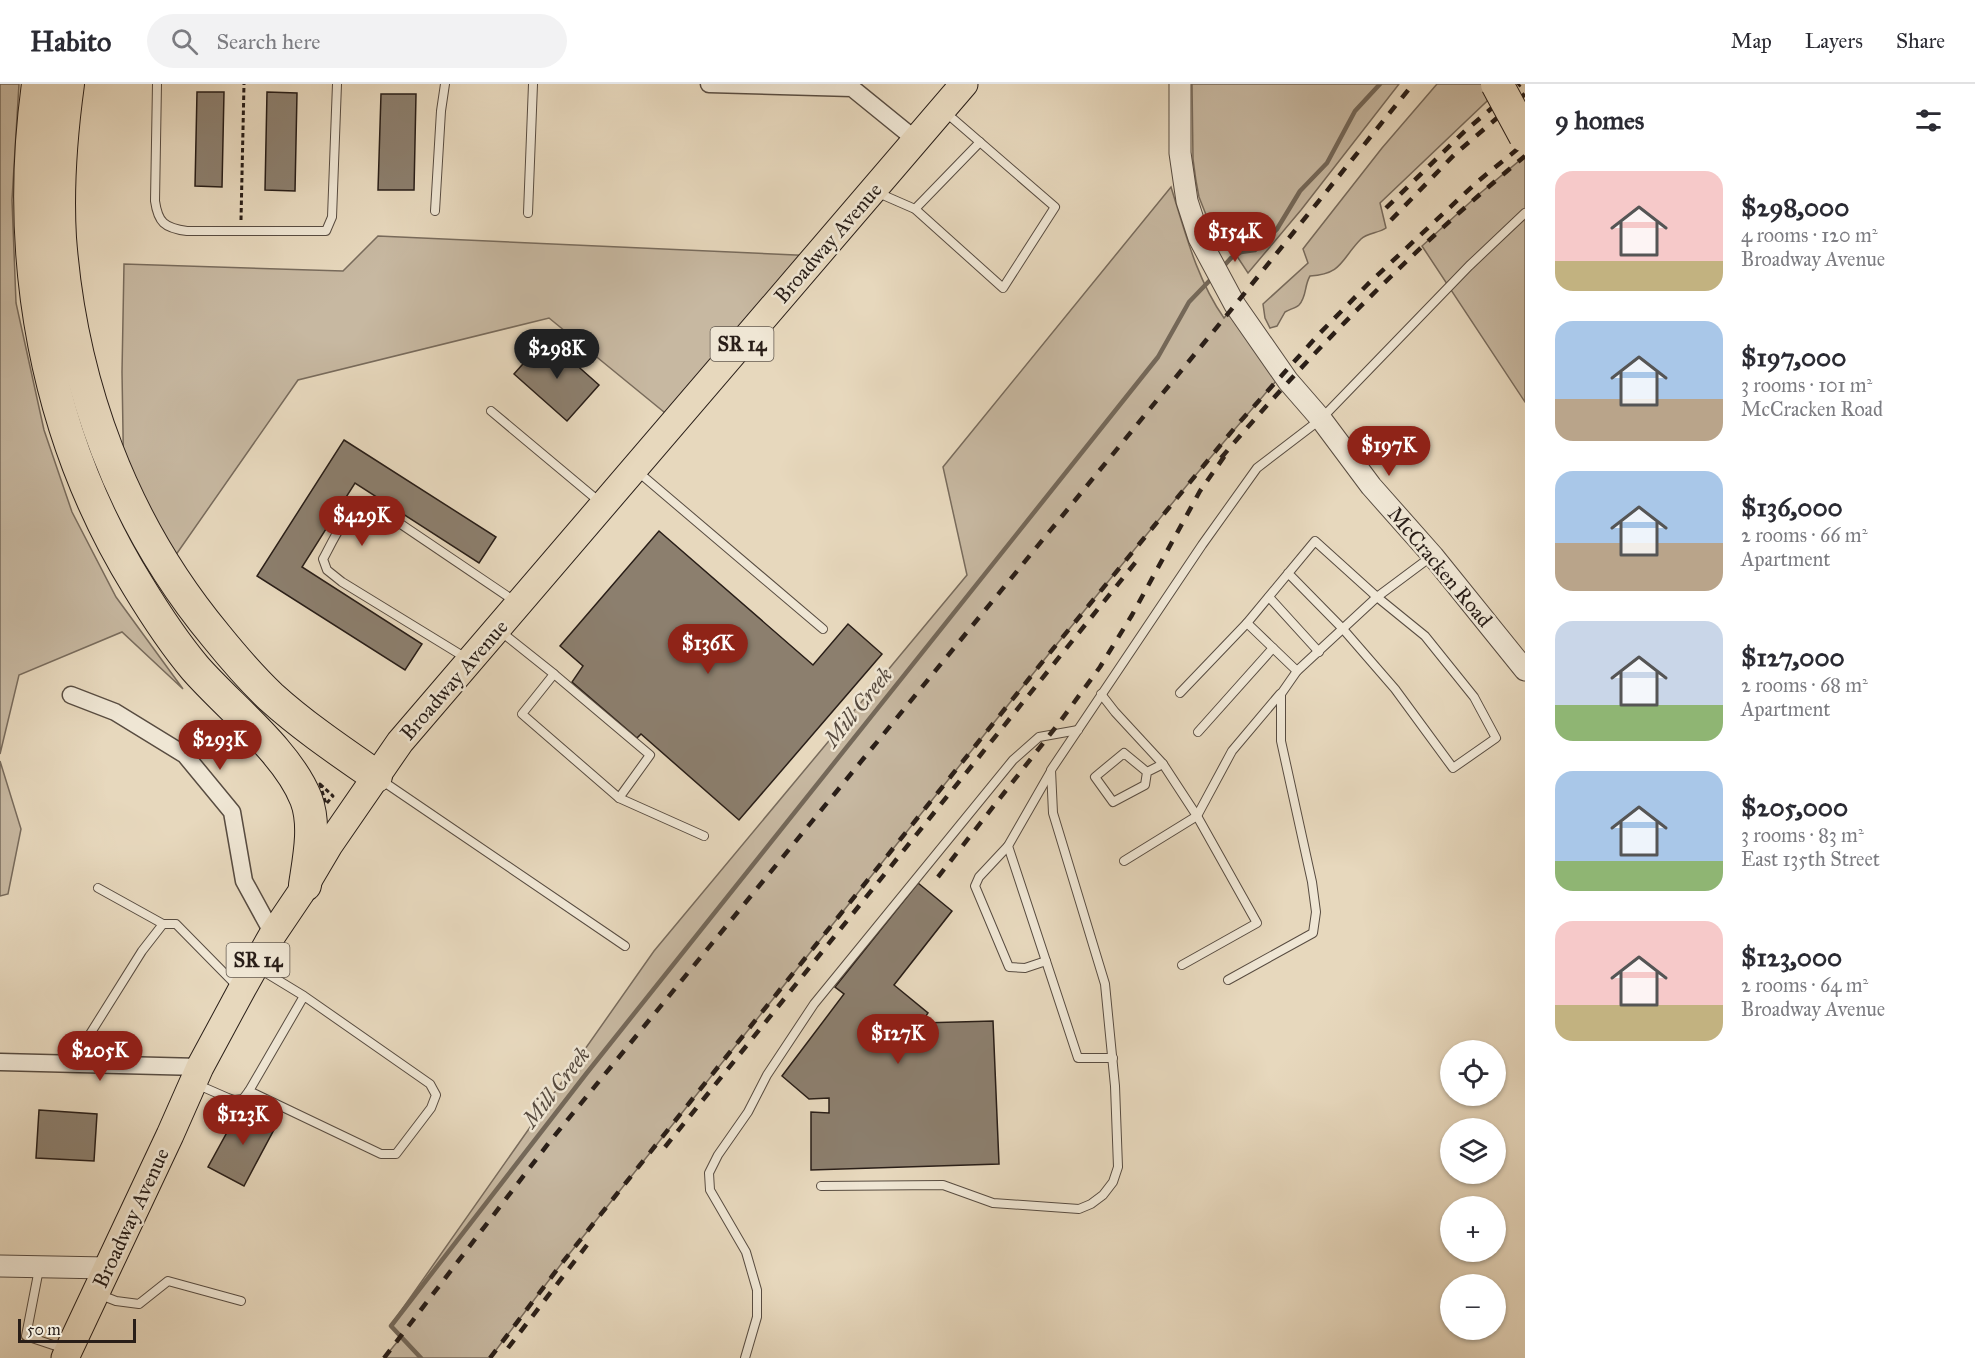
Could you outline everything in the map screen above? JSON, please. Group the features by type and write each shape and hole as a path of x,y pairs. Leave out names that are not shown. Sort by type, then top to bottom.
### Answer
{"highway":[{"path":"38,84 30,176 34,288 42,338 58,406 101,519 137,585 195,668 284,761 297,780 307,801 311,825 305,885"},
{"path":"68,84 60,181 60,236 66,297 75,348 90,403 124,492 145,536 173,580 230,653 271,696 320,737 376,776"},
{"path":"1497,84 1525,136"},
{"path":"234,707 259,722 300,753 376,776"}],"main road":[{"name":"Broadway Avenue","path":"67,1354 197,1075 241,991 273,934 329,845 400,742 964,84"}],"street":[{"path":"709,84 852,88 916,140"},
{"name":"McCracken Road","path":"1180,84 1180,153 1190,212 1205,250 1235,305 1288,381 1321,419 1371,486 1433,556 1525,670"},
{"path":"71,695 115,711 185,755 232,812 244,881 273,934"},
{"path":"0,1062 80,1064 197,1075"},
{"path":"0,1266 107,1268"}],"lane":[{"path":"157,84 155,201 157,216 176,229 241,231 326,231 332,217 337,84"},
{"path":"435,211 441,111 446,84"},
{"path":"528,213 532,84"},
{"path":"873,190 915,209 1003,288 1056,207 942,110"},
{"path":"915,209 980,142"},
{"path":"1046,961 1025,968 1009,967 975,886 979,877 1008,846 1051,770 1101,694 1202,544 1257,468 1321,419 1469,266 1525,213"},
{"path":"491,411 603,505"},
{"path":"635,469 822,629"},
{"path":"470,660 342,582 327,570 323,559 349,514 358,508 380,510 519,604"},
{"path":"1180,693 1247,623 1288,573 1315,541 1377,597 1425,636 1474,697 1496,738 1453,768 1395,689 1288,573"},
{"path":"1125,861 1197,816 1232,751 1281,694 1297,671 1377,597 1433,556"},
{"path":"1269,597 1319,652"},
{"path":"1247,623 1297,671"},
{"path":"497,629 650,755 619,798"},
{"path":"1198,732 1273,648"},
{"path":"554,674 522,714 619,798 704,836"},
{"path":"1101,694 1163,764 1197,816 1257,923 1182,965"},
{"path":"1228,980 1313,933 1316,912 1312,882 1281,741 1281,694"},
{"path":"745,1358 757,1317 757,1290 746,1252 710,1190 709,1173 718,1155 748,1112 766,1075 814,1004 1013,760 1039,737 1078,730"},
{"path":"1124,753 1147,772 1145,785 1113,802 1095,777 1124,753"},
{"path":"1147,772 1163,764"},
{"path":"821,1186 944,1185 993,1203 1079,1209 1103,1195 1113,1182 1118,1167 1113,1058 1105,984 1053,813 1051,770"},
{"path":"376,776 626,946"},
{"path":"1008,846 1078,1058 1113,1058"},
{"path":"98,888 163,924 176,924 241,991"},
{"path":"80,1064 85,1042 142,951 163,924"},
{"path":"249,1091 381,1154 396,1154 431,1108 436,1095 430,1084 304,996 255,966"},
{"path":"197,1075 234,1100 243,1099 304,996"},
{"path":"40,1267 26,1336 67,1354"},
{"path":"95,1293 116,1301 139,1304 168,1281 240,1301"}],"path":[{"path":"241,231 244,84"}],"shaded area":[{"path":"0,84 19,84 12,200 16,303 44,430 72,512 116,597 183,689 122,632 19,675 0,754"},
{"path":"1192,84 1399,84 1301,210 1248,273 1225,238 1216,240 1199,197 1193,159"},
{"path":"1437,84 1505,84 1380,203 1386,228 1361,239 1335,269 1321,275 1310,276 1299,305 1285,312 1277,326 1270,328 1265,318 1263,304 1308,263 1303,249 1382,148"},
{"path":"1525,156 1525,402 1422,246"},
{"path":"1171,187 1206,288 1224,318 1235,305 1282,374 1188,484 1048,655 562,1263 490,1358 384,1358 402,1336 391,1325 654,951 967,575 943,467"},
{"path":"378,236 817,256 675,421 549,318 298,380 166,569 124,492 122,372 124,264 343,271"},
{"path":"0,761 21,829 8,894 0,896"}],"building":[{"path":"197,92 224,92 222,187 195,186"},
{"path":"267,92 297,93 295,191 265,190"},
{"path":"381,94 416,94 414,190 378,190"},
{"path":"546,338 599,385 567,421 514,374"},
{"path":"344,440 496,537 479,563 355,483 302,567 422,644 405,670 257,576"},
{"path":"659,531 813,665 848,624 882,654 739,820 641,734 637,738 572,682 583,666 560,646"},
{"path":"918,883 952,911 894,985 928,1013 921,1023 993,1021 999,1164 811,1170 811,1112 829,1113 829,1098 809,1099 782,1076 844,994 835,987"},
{"path":"242,1105 277,1124 244,1186 208,1167"},
{"path":"39,1110 97,1114 94,1161 36,1158"}],"waterway":[{"name":"Mill Creek","path":"1222,268 1231,258 1241,252 1255,250 1277,229 1300,191 1327,163 1355,111 1380,84"},
{"name":"Mill Creek","path":"421,1358 391,1326 586,1074 1158,357 1189,302 1214,276"}],"railway":[{"path":"384,1358 551,1140 1235,305 1413,84"},
{"path":"1386,208 1465,131 1520,84"},
{"path":"1391,220 1454,155 1525,94"},
{"path":"490,1358 562,1263 698,1092 1048,655 1237,425 1320,333 1368,284 1477,182 1525,143"},
{"path":"1221,458 1292,378 1366,301 1444,227 1525,156"},
{"path":"938,877 1100,667 1132,615 1200,491 1226,454"},
{"path":"665,1147 1139,558"},
{"path":"508,1348 587,1245"}]}
